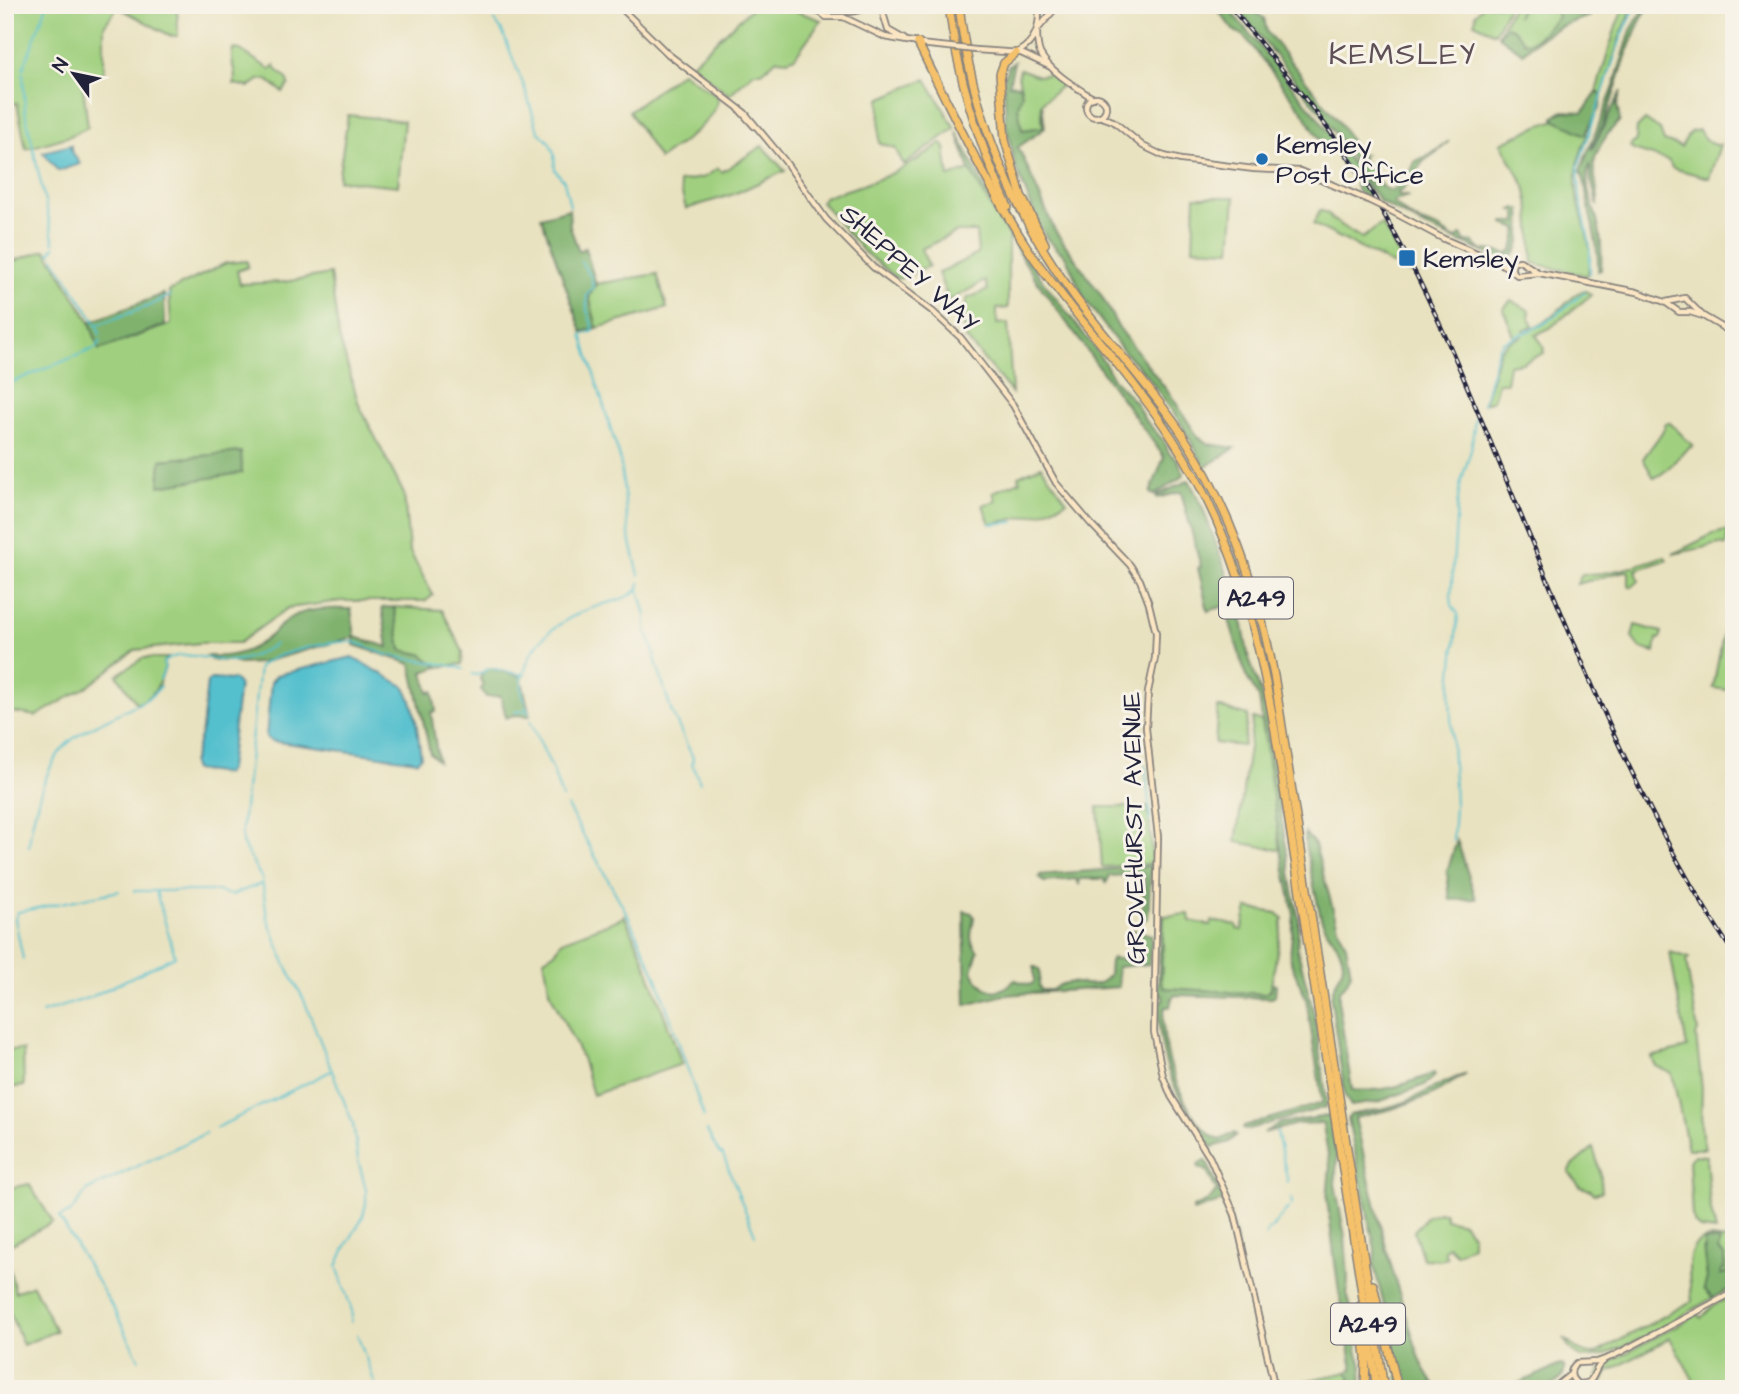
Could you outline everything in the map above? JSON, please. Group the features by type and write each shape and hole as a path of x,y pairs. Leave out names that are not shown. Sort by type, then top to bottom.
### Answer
{"highway":[{"name":"A249","path":"950,5 962,76 986,154 1021,232 1056,289"},
{"name":"A249","path":"959,5 973,83 996,156 1025,219 1064,282 1180,430 1212,487 1235,536 1250,577 1263,621 1275,681 1362,1260 1377,1389"},
{"name":"A249","path":"918,44 1007,213 1056,289 1172,437 1208,500 1241,580 1268,693 1384,1389"},
{"name":"A249","path":"1016,53 1004,62 1000,74 1005,140 1021,195 1064,282"},
{"path":"1362,1260 1356,1277 1366,1356 1365,1389"},
{"path":"1362,1260 1380,1307 1398,1389"}],"street":[{"name":"SHEPPEY WAY","path":"618,5 667,54 738,108 784,160 826,219 883,276 932,311 973,352 1013,405 1056,482 1091,524"},
{"path":"794,5 826,17 843,17 885,37 918,44 1021,53 1054,69"},
{"path":"813,10 824,5"},
{"path":"821,13 824,5"},
{"path":"831,15 831,7 845,12 858,12 872,5"},
{"path":"884,5 883,13 888,30 918,44"},
{"path":"1016,53 1032,41 1040,16 1038,5"},
{"path":"1058,5 1037,30 1041,56 1079,90 1093,98 1102,99 1113,121"},
{"path":"1079,90 1091,115 1113,121 1143,146 1164,156 1254,169 1300,171 1368,200 1466,250 1500,262 1517,275 1539,273 1637,292 1665,302 1679,312 1703,316"},
{"path":"1087,105 1093,98"},
{"path":"1100,116 1106,107"},
{"path":"1500,262 1518,260 1539,273"},
{"path":"1512,271 1514,262"},
{"path":"1523,274 1525,264"},
{"path":"1665,302 1685,298 1703,316 1734,334"},
{"path":"1675,308 1677,300"},
{"path":"1686,312 1690,303"},
{"name":"GROVEHURST AVENUE","path":"1091,524 1136,573 1145,590 1156,634 1146,729 1158,837 1154,1032 1163,1076 1171,1096 1210,1158 1228,1196 1275,1389"},
{"path":"1578,1384 1571,1374 1571,1369 1577,1363 1597,1363 1611,1357 1734,1292"},
{"path":"1553,1389 1588,1382 1597,1366 1611,1357"},
{"path":"1588,1363 1593,1372"},
{"path":"1553,1389 1571,1374"}],"green space":[{"path":"5,5 177,5 178,36 171,36 118,7 104,26 104,73 82,79 88,127 70,136 26,149 17,103 5,105"},
{"path":"755,5 786,5 821,20 795,57 788,60 777,59 762,72 754,72 729,95 691,64"},
{"path":"1214,5 1226,5 1313,111 1361,176 1372,200 1358,192 1355,182 1334,152 1323,145 1303,112 1244,36 1233,30"},
{"path":"1234,5 1244,5 1264,18 1267,32 1339,122 1360,155 1365,154 1362,158 1385,188 1392,191 1409,174 1414,162 1449,141 1424,161 1403,190 1398,192 1399,196 1409,196 1394,203 1404,212 1455,239 1461,235 1465,242 1473,243 1482,251 1508,254 1513,250 1518,229 1504,222 1517,222 1517,213 1512,210 1516,208 1521,210 1520,244 1517,251 1506,259 1497,258 1424,226 1380,202 1321,112"},
{"path":"1483,5 1509,5 1495,33 1474,23 1475,15"},
{"path":"1513,5 1522,5 1517,17 1524,5 1583,5 1590,16 1554,30 1523,53 1498,35"},
{"path":"1560,5 1583,5 1590,16 1554,30 1523,53 1499,36 1506,26 1528,43 1558,17 1556,11"},
{"path":"1626,5 1634,5 1620,37 1602,95 1598,91 1595,95 1617,23"},
{"path":"1646,5 1650,5 1633,38 1608,111 1592,146 1592,150 1621,91 1617,105 1620,121 1603,141 1595,159 1598,206 1591,180 1590,163 1587,177 1600,238 1601,270 1598,271 1596,243 1580,171 1613,89 1631,30"},
{"path":"233,49 240,50 271,70 275,65 289,84 283,92 266,79 249,87 234,84"},
{"path":"1014,62 1009,84 1020,85 1022,94 1018,107 1022,130 1043,127 1042,103 1045,128 1017,148 1054,229 1101,295 1117,325 1172,397 1198,437 1209,444 1235,448 1205,467 1182,425 1148,377 1121,348 1084,298 1066,257 1048,240 1040,227 1016,169 1006,124 1004,80 1008,66"},
{"path":"1020,69 1038,76 1052,74 1063,84 1041,104 1043,127 1040,129 1022,130 1018,107 1022,94 1018,75"},
{"path":"682,72 718,97 716,106 704,124 659,159 629,111"},
{"path":"926,79 955,128 904,165 895,148 879,143 880,99"},
{"path":"1598,91 1602,95 1600,107 1585,135 1554,119 1563,111 1583,112"},
{"path":"348,115 404,121 398,186 338,180"},
{"path":"1560,119 1588,135 1579,157 1576,179 1589,245 1590,266 1587,276 1533,263 1530,210 1525,186 1501,143"},
{"path":"1645,120 1660,130 1664,141 1681,147 1690,132 1699,130 1707,141 1720,145 1709,178 1672,168 1669,161 1633,150 1630,146 1636,140 1637,128"},
{"path":"957,132 986,190 1042,280 1093,346 1113,379 1136,403 1144,419 1164,441 1169,453 1178,460 1184,473 1182,477 1154,495 1150,493 1164,457 1038,283 970,170"},
{"path":"941,143 945,148 949,177 970,170 1008,234 1008,308 997,309 997,324 1008,323 1012,393 964,336 966,299 988,290 985,281 949,301 938,273 978,254 976,232 957,232 921,249 929,266 898,279 864,252 821,202 824,197 899,170"},
{"path":"762,146 785,171 734,194 686,209 679,182 705,177 718,168 722,172"},
{"path":"1195,197 1235,197 1231,250 1193,248"},
{"path":"569,209 570,227 579,251 585,248 596,284 589,296 597,328 582,332 541,217"},
{"path":"1320,210 1362,238 1382,224 1409,273 1313,224"},
{"path":"46,250 90,322 99,350 171,324 169,291 226,263 247,261 248,267 237,271 240,284 284,282 330,274 339,337 359,405 404,494 409,550 433,595 426,601 341,601 288,608 239,643 200,643 135,650 90,685 36,716 5,711 5,660 13,595 5,564 5,264","holes":["241,452 159,486 161,460"]},
{"path":"657,274 667,308 597,328 589,296 596,284"},
{"path":"1586,291 1591,295 1550,328 1536,335 1543,345 1544,353 1522,363 1509,365 1506,383 1498,383 1493,400 1484,404 1500,350 1508,342 1523,336 1515,338 1503,309 1511,300 1530,311 1529,317 1533,326 1524,331 1525,333 1544,323 1578,293"},
{"path":"164,294 165,325 99,350 90,322"},
{"path":"1666,423 1670,423 1693,446 1654,478 1643,459"},
{"path":"241,452 242,473 159,486 161,460"},
{"path":"1041,466 1067,501 1042,513 990,524 983,505 996,501 993,492 1020,481 1018,476"},
{"path":"1189,480 1202,506 1227,574 1232,599 1243,625 1248,655 1267,711 1267,727 1299,919 1297,948 1314,1014 1327,1102 1326,1107 1246,1130 1243,1129 1244,1126 1322,1103 1322,1099 1306,998 1290,956 1294,915 1281,850 1259,698 1246,676 1225,606 1208,611 1198,568 1201,567 1181,492 1157,498 1156,496"},
{"path":"1734,529 1734,532 1728,532 1726,546 1720,544 1673,554 1713,534"},
{"path":"1661,557 1667,560 1636,570 1639,581 1632,587 1629,586 1629,572 1625,571 1577,584 1582,574 1632,567"},
{"path":"1729,603 1734,604 1734,691 1713,688"},
{"path":"394,607 442,610 463,652 462,664 439,667 421,654 401,650"},
{"path":"394,607 401,650 421,654 439,667 423,672 429,693 433,691 436,711 431,712 438,761 430,753 411,664 354,645 354,637 260,663 239,664 211,660 207,656 233,655 249,650 292,617 321,609 351,609 355,637 388,647 382,608"},
{"path":"1635,625 1662,632 1660,639 1657,639 1655,652 1639,648 1632,637"},
{"path":"143,658 168,658 163,663 165,667 156,689 137,704 117,675"},
{"path":"490,668 521,676 530,716 514,715 506,718 501,696 486,697 481,689 483,685 480,679 482,673"},
{"path":"1218,707 1248,716 1243,746 1215,743"},
{"path":"1253,718 1262,721 1281,850 1236,842"},
{"path":"1098,807 1148,807 1153,864 1102,867"},
{"path":"1305,833 1315,845 1338,927 1346,945 1351,973 1339,991 1339,1006 1352,1090 1394,1087 1434,1073 1435,1076 1425,1085 1378,1102 1351,1106 1345,1096 1331,999 1343,962 1340,950 1321,918 1305,845"},
{"path":"1457,840 1476,899 1450,900 1447,872"},
{"path":"1151,866 1148,917 1144,920 1143,874 1110,876 1106,883 1104,879 1080,879 1079,884 1076,879 1044,882 1039,877 1040,875"},
{"path":"1247,908 1277,913 1283,918 1270,992 1265,994 1163,988 1161,980 1164,916 1189,914 1190,921 1210,925 1212,921 1237,925 1237,929 1242,930"},
{"path":"964,911 972,913 974,917 971,939 978,951 972,971 981,984 991,990 1002,989 1015,980 1030,985 1034,982 1034,967 1040,970 1041,990 1052,990 1068,983 1096,984 1109,975 1112,958 1129,961 1139,957 1143,943 1131,931 1133,930 1152,935 1149,964 1117,967 1119,987 1004,995 966,1005"},
{"path":"624,915 642,954 682,1064 593,1095 582,1058 550,993 544,959 555,952 562,941"},
{"path":"1164,916 1161,980 1164,988 1264,994 1270,991 1272,984 1276,985 1275,996 1272,998 1175,995 1170,1007 1165,1007 1163,1022 1169,1061 1185,1102 1196,1119 1220,1140 1234,1133 1236,1135 1229,1142 1212,1147 1176,1090 1161,1043 1158,1003 1163,1000 1163,996 1159,993 1158,984 1161,917"},
{"path":"1670,952 1689,958 1686,961 1698,1031 1696,1036 1702,1088 1701,1129 1705,1149 1688,1149 1672,1074 1656,1066 1651,1057 1687,1048"},
{"path":"5,1021 7,1050 23,1050 24,1086 5,1088"},
{"path":"1467,1074 1431,1095 1392,1109 1355,1118 1400,1296 1423,1366 1439,1389 1401,1389 1398,1377 1401,1373 1374,1266 1375,1250 1348,1119 1350,1115 1405,1102"},
{"path":"1329,1116 1337,1158 1335,1184 1345,1237 1347,1293 1359,1339 1357,1350 1362,1365 1361,1389 1352,1389 1347,1372 1353,1369 1338,1286 1327,1199 1330,1166 1323,1125 1297,1124 1263,1133 1281,1123"},
{"path":"1593,1148 1600,1170 1602,1192 1594,1194 1591,1190 1580,1187 1569,1172 1573,1165"},
{"path":"1695,1155 1706,1156 1710,1206 1716,1231 1701,1229 1692,1216 1689,1162"},
{"path":"1206,1161 1231,1221 1239,1260 1236,1263 1222,1201 1193,1211 1193,1208 1208,1201 1217,1191 1206,1170 1198,1167 1199,1163"},
{"path":"29,1184 53,1222 5,1248 5,1189"},
{"path":"1445,1213 1445,1219 1464,1223 1472,1237 1472,1245 1456,1254 1448,1246 1444,1251 1447,1257 1440,1260 1423,1259 1414,1231 1427,1216"},
{"path":"1711,1238 1726,1240 1734,1261 1734,1270 1721,1275 1725,1264 1718,1251 1719,1245 1703,1249 1707,1278 1704,1289 1713,1298 1628,1345 1610,1352 1594,1357 1581,1357 1571,1349 1563,1338 1581,1351 1595,1354 1692,1301 1689,1273 1691,1254 1701,1241"},
{"path":"1704,1241 1720,1241 1718,1251 1724,1255 1725,1270 1721,1270 1720,1275 1734,1270 1734,1287 1713,1298 1704,1289 1707,1278"},
{"path":"5,1248 15,1292 33,1285 56,1331 23,1345 5,1301"},
{"path":"1734,1295 1734,1389 1693,1389 1695,1383 1670,1338 1608,1372 1600,1388 1598,1374 1615,1359 1698,1314 1701,1318 1714,1305"},
{"path":"1560,1365 1564,1366 1563,1375 1551,1385 1532,1389 1505,1389"},
{"path":"1347,1372 1352,1389 1287,1389 1305,1381"}],"water":[{"path":"71,145 71,150 80,164 58,171 43,152"},
{"path":"352,657 405,687 418,730 421,757 417,761 271,741 266,737 271,682 277,675"},
{"path":"211,679 235,680 239,684 229,769 225,774 194,770 192,764 202,729 207,682"}],"waterway":[{"path":"23,69 47,5"},
{"path":"483,5 487,9"},
{"path":"1590,273 1590,245 1580,197 1578,167 1621,38 1636,5"},
{"path":"494,20 502,31 525,89 538,131 549,142 554,153 555,170 564,181 570,206"},
{"path":"23,73 25,111 54,243"},
{"path":"52,254 50,252 55,247"},
{"path":"54,258 97,325 100,335"},
{"path":"581,262 591,277 593,288 587,294 587,310 594,331 582,335 620,459 629,535 639,575"},
{"path":"1483,404 1498,349 1503,342 1544,324 1584,293"},
{"path":"97,325 171,295"},
{"path":"5,385 96,348 101,340"},
{"path":"1453,841 1455,805 1450,696 1458,614 1452,605 1451,597 1457,506 1460,485 1471,450 1475,418"},
{"path":"990,524 1014,522"},
{"path":"472,674 477,675 490,668 524,675 533,650 551,631 573,616 629,596 639,589 640,582"},
{"path":"639,590 646,615 646,630 655,655"},
{"path":"351,1322 352,1311 337,1266 362,1219 366,1204 366,1190 353,1124 304,1000 287,968 267,917 262,879 242,843 259,667 303,648 352,642 388,655 463,669"},
{"path":"160,680 165,667 163,663 170,658 187,655 234,661 255,655 275,644"},
{"path":"655,658 671,710 693,758 692,763 700,783"},
{"path":"521,677 525,701"},
{"path":"29,847 40,793 51,766 65,746 86,730 149,697 160,686"},
{"path":"526,705 529,714"},
{"path":"515,712 526,710"},
{"path":"530,721 562,798"},
{"path":"1145,766 1149,821"},
{"path":"567,806 626,912 656,976 704,1117"},
{"path":"134,891 217,891 231,895 261,884"},
{"path":"23,959 15,919 18,912 119,891"},
{"path":"42,1013 91,997 175,956 156,892"},
{"path":"216,1128 331,1071"},
{"path":"707,1131 719,1153 723,1155 755,1235"},
{"path":"1277,1132 1288,1182"},
{"path":"139,1360 116,1313 59,1217 70,1213 88,1190 206,1133"},
{"path":"1291,1197 1292,1204"},
{"path":"1266,1236 1268,1230 1288,1208"},
{"path":"357,1334 377,1389"}],"railway":[{"path":"1229,5 1333,136 1365,182 1397,238 1454,355 1603,711 1664,835 1697,896 1734,954"}],"place":[{"name":"Kemsley Post Office","path":"1262,159"},
{"name":"Kemsley","path":"1407,258"}],"district":[{"name":"KEMSLEY","path":"1403,54"}]}
